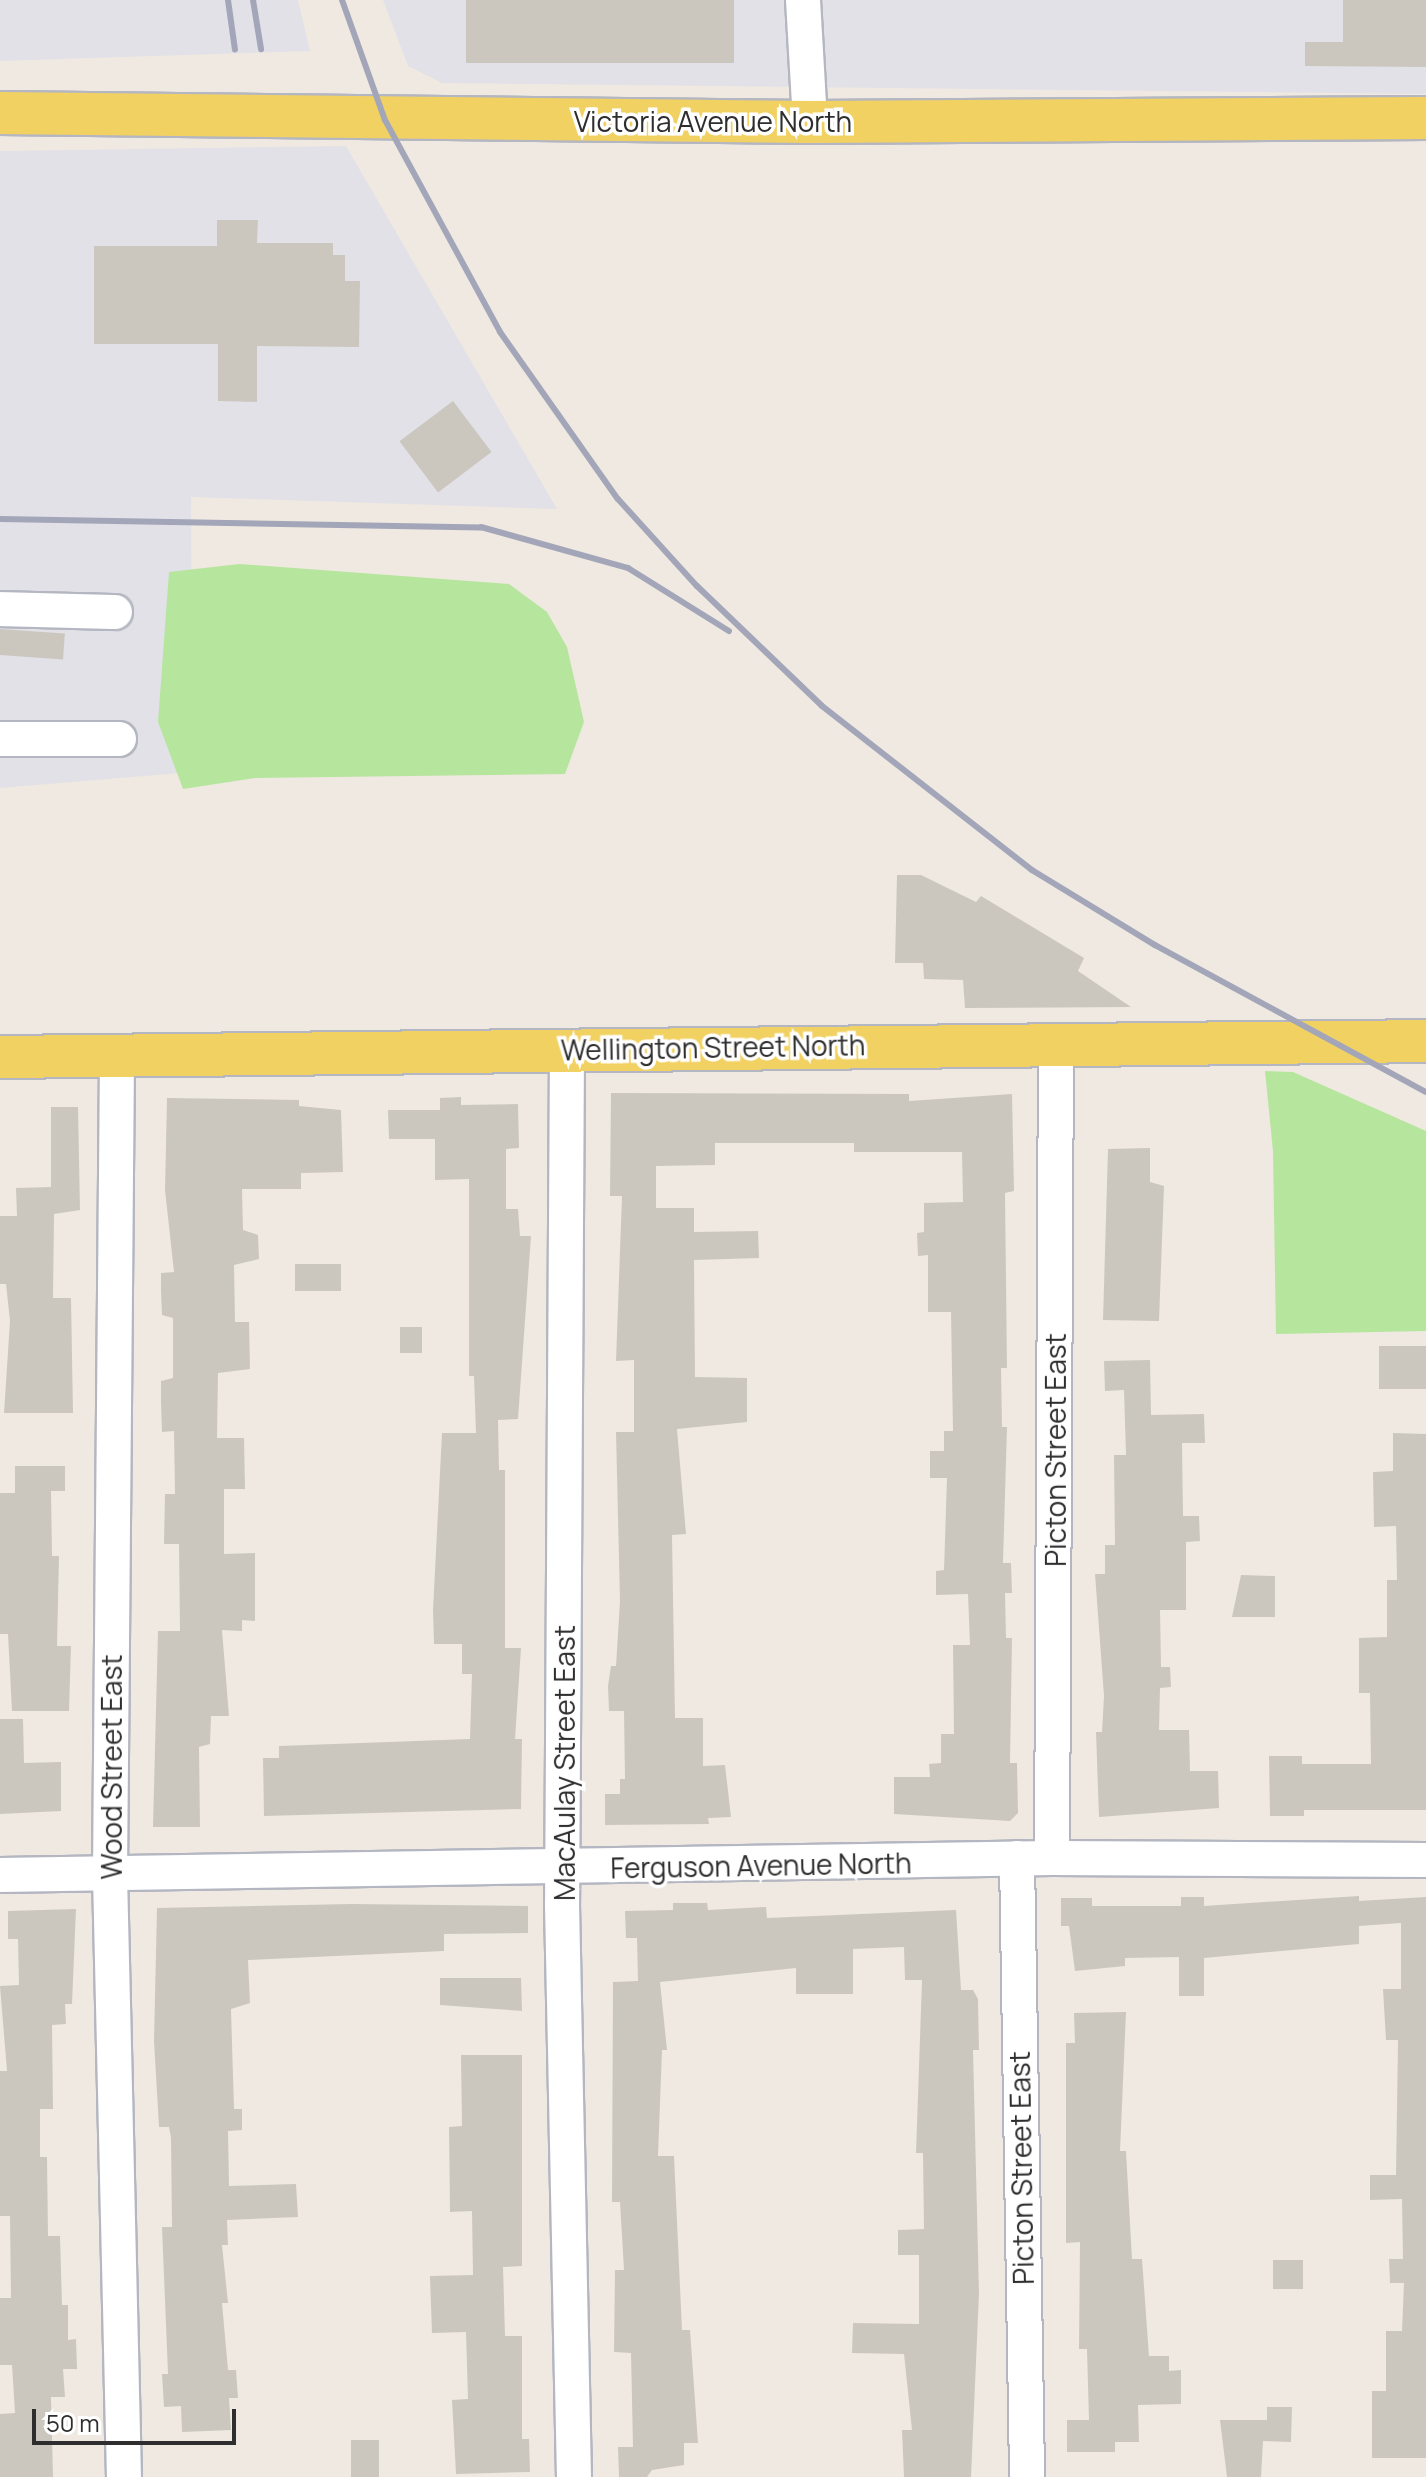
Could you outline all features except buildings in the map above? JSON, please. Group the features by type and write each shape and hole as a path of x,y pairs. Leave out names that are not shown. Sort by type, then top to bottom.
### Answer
{"main road":[{"name":"Victoria Avenue North","path":"0,113 810,122 1426,118"},
{"name":"Wellington Street North","path":"0,1057 1426,1041"}],"street":[{"path":"803,0 810,122"},
{"path":"0,609 115,612"},
{"path":"0,739 119,739"},
{"name":"Picton Street East","path":"1052,1858 1056,1043"},
{"name":"MacAulay Street East","path":"567,1049 563,1870 574,2477"},
{"name":"Wood Street East","path":"117,1057 110,1875 124,2477"},
{"name":"Picton Street East","path":"1017,1858 1027,2477"},
{"name":"Ferguson Avenue North","path":"0,1875 563,1870 1017,1858 1426,1860"}],"shaded area":[{"path":"0,0 298,0 310,51 0,61"},
{"path":"383,0 1426,0 1426,94 442,83 408,66"},
{"path":"346,146 557,509 191,497 192,772 0,788 0,151"}],"green space":[{"path":"239,564 509,584 547,612 567,647 584,722 565,774 255,778 183,789 158,722 169,572"},
{"path":"1265,1071 1293,1072 1426,1131 1426,1331 1276,1334 1273,1151"}],"railway":[{"path":"228,0 235,50"},
{"path":"253,0 261,49"},
{"path":"342,0 385,120 500,332 618,499 697,586 822,706 1032,870 1155,945 1426,1092"},
{"path":"0,519 481,527 628,568 729,631"}]}
